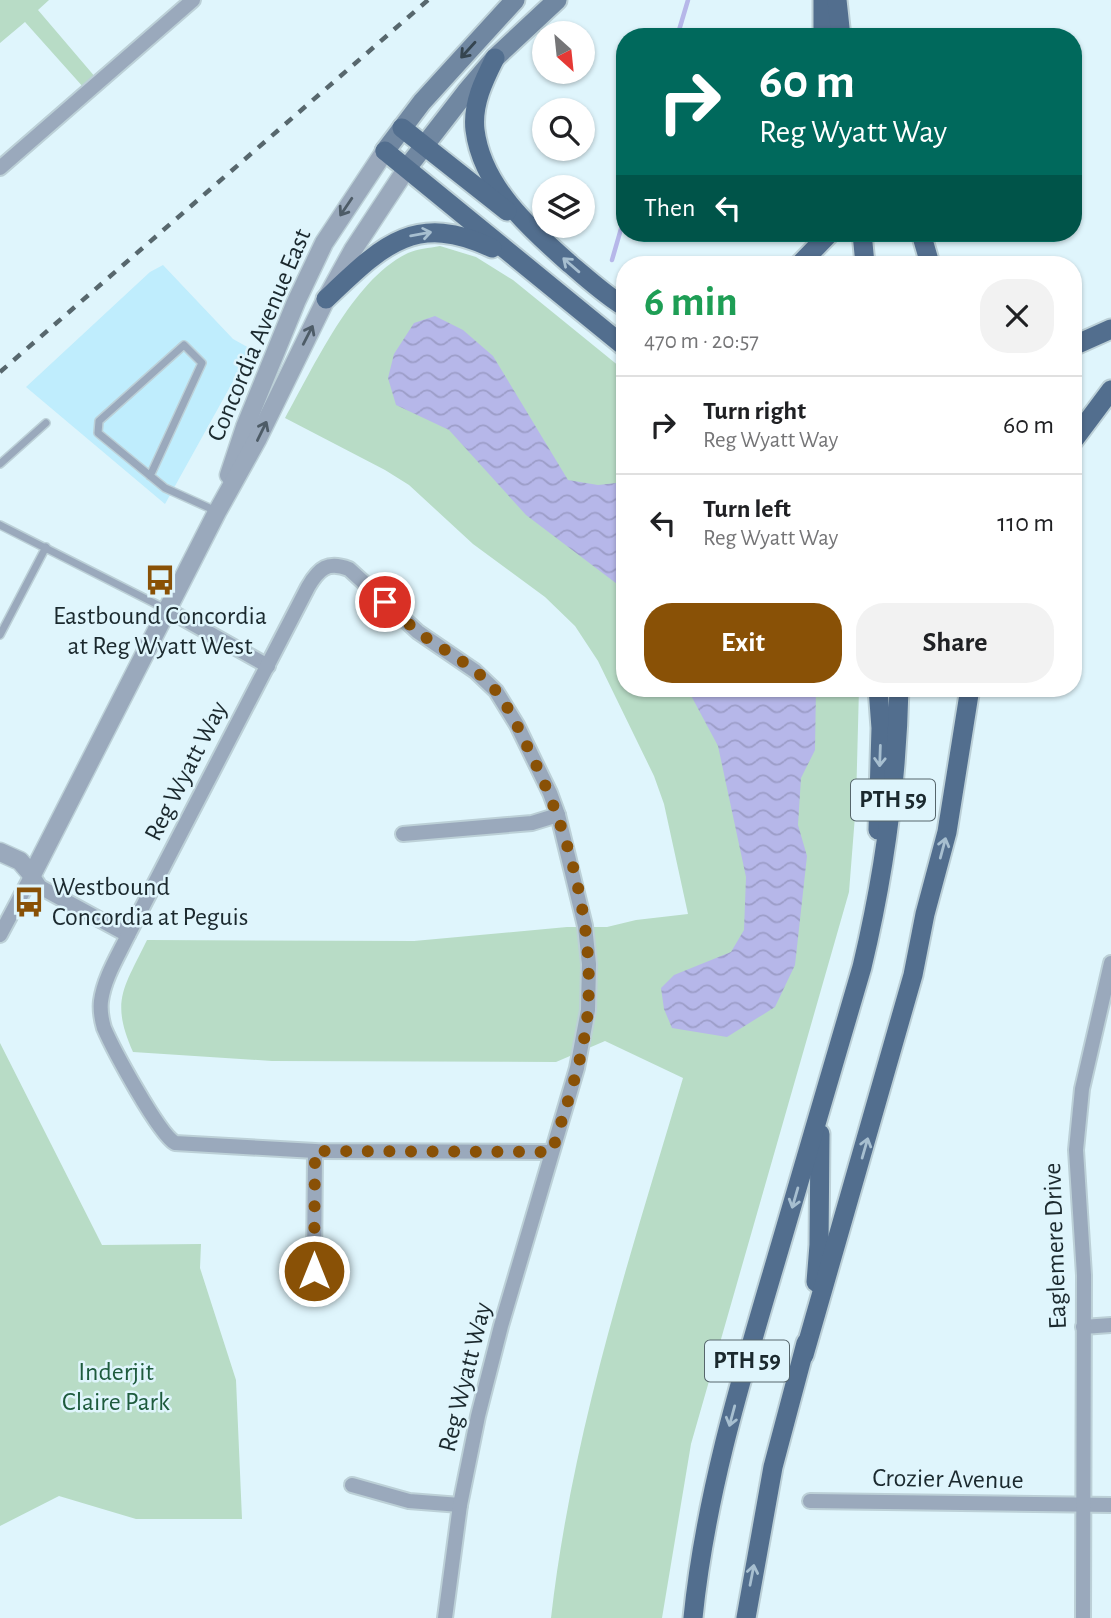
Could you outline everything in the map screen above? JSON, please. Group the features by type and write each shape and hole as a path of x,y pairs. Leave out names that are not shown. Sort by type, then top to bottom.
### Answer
{"main road":[{"path":"515,0 469,49 385,151 616,341"},
{"path":"407,168 495,58 557,0"},
{"path":"823,0 823,28"},
{"path":"837,0 840,28"},
{"path":"495,58 479,94 475,128 480,149 493,178 530,229"},
{"path":"402,128 530,229 616,302"},
{"path":"326,299 374,256 409,236 432,231 454,233 515,259"},
{"path":"808,256 821,242"},
{"path":"1082,342 1111,329"},
{"path":"1082,429 1111,390"},
{"path":"876,911 881,728 879,697"},
{"name":"PTH 59","path":"693,1618 705,1532 720,1459 876,911 891,813 899,697"},
{"path":"804,1355 913,975 925,914 947,832 969,697"},
{"name":"PTH 59","path":"746,1618 773,1467 804,1355 818,1262 821,1109"}],"street":[{"path":"0,168 192,0"},
{"name":"Concordia Avenue East","path":"217,512 244,427 301,290 335,224 385,151"},
{"name":"Concordia Avenue East","path":"0,935 217,512 257,440 326,299 353,250 407,168"},
{"name":"Reg Wyatt Way","path":"445,1618 460,1505 488,1378 577,1068 588,1010 586,926 558,815 535,760 496,691 475,671 418,632 349,569 337,564 324,567 313,578 128,935 108,978 101,1002 103,1025 117,1055 167,1139 183,1145 315,1151 552,1152"},
{"path":"168,610 268,666"},
{"path":"403,834 532,823 558,815"},
{"path":"0,852 20,861 40,887 128,935"},
{"name":"Eaglemere Drive","path":"1083,1618 1084,1275 1076,1150 1082,1089 1111,962"},
{"path":"314,1271 315,1151"},
{"path":"1083,1327 1111,1325"},
{"path":"352,1485 409,1502 460,1505"},
{"name":"Crozier Avenue","path":"810,1501 1084,1505"},
{"path":"1084,1505 1111,1505"}],"lane":[{"path":"150,476 202,363 184,345 99,421 98,433 150,476 165,488 217,512"},
{"path":"0,464 46,423"},
{"path":"0,525 168,610"},
{"path":"0,635 46,547"}],"shaded area":[{"path":"163,265 233,339 251,349 165,504 26,387 150,272"}],"green space":[{"path":"0,0 49,0 38,10 96,78 84,88 25,22 0,43"},
{"path":"440,246 476,257 513,280 616,364 616,697 859,697 856,803 849,892 691,1444 662,1618 551,1618 573,1481 588,1413 623,1278 683,1078 605,1041 556,1062 272,1061 133,1052 122,1019 121,1006 126,983 147,940 414,941 567,927 607,927 636,920 688,914 664,804 654,776 598,661 575,626 545,597 473,544 409,485 285,418 322,350 353,303 388,265 419,250"},
{"name":"Inderjit Claire Park","path":"0,1043 102,1245 201,1244 200,1268 236,1380 242,1519 136,1519 59,1496 0,1526"}],"water":[{"path":"435,316 463,330 493,356 568,480 598,485 616,483 616,583 526,515 449,430 396,405 388,378 394,354 414,323"},
{"path":"692,697 816,697 815,750 801,778 798,825 807,856 795,965 775,1007 727,1037 672,1028 664,1009 661,988 674,975 731,952 744,930 746,877 718,746"}],"waterway":[{"path":"680,28 688,0"},
{"path":"612,260 617,242"}],"railway":[{"path":"0,372 428,0"}],"place":[{"name":"Eastbound Concordia at Reg Wyatt West","path":"160,580"},
{"name":"Westbound Concordia at Peguis","path":"29,902"}],"route":[{"path":"314,1271 315,1151 552,1152 577,1068 588,1010 586,926 558,815 535,760 496,691 475,671 418,632 385,602"}]}
